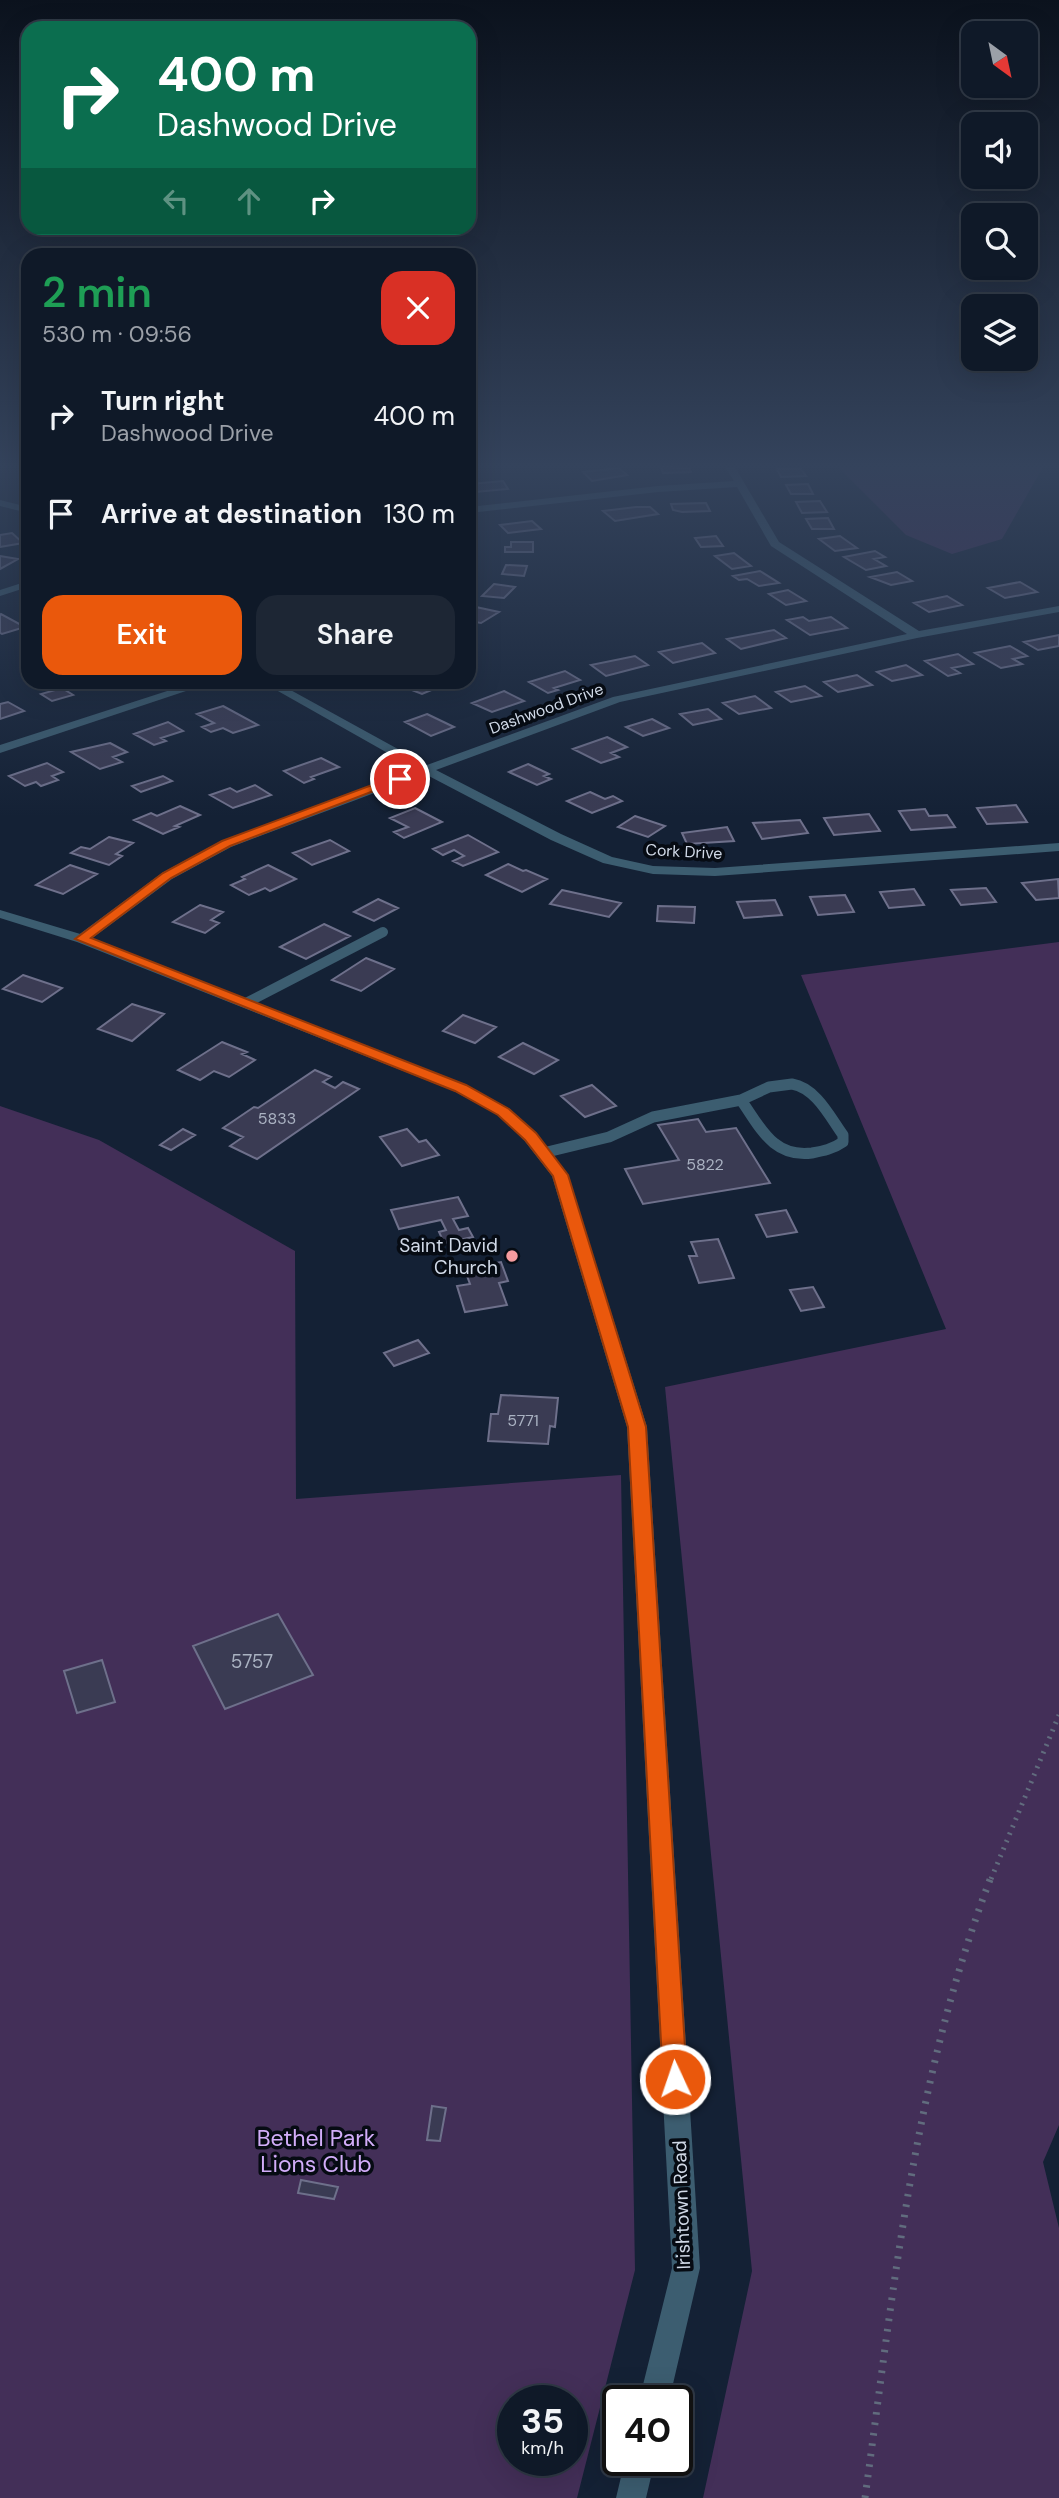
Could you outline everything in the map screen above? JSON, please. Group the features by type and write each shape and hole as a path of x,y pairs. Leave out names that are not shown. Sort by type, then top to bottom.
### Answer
{"street":[{"path":"837,584 917,635"},
{"path":"0,593 21,586"},
{"name":"Dashwood Drive","path":"82,939 167,876 226,844 617,699 917,635 1059,609"},
{"path":"0,749 186,689"},
{"name":"Cork Drive","path":"280,689 424,769 556,837 608,860 653,870 715,872 1059,847"},
{"name":"Irishtown Road","path":"0,914 82,939 460,1088 504,1112 530,1137 560,1175 637,1427 686,2268 658,2385"},
{"path":"631,2498 636,2476"}],"lane":[{"path":"246,1003 383,932"},
{"path":"543,1153 609,1137 653,1117 741,1100 755,1091 782,1085 799,1085 808,1090 843,1135 843,1142 835,1148 804,1155 790,1155 776,1147 741,1100"}],"path":[{"path":"866,2498 907,2190 941,2028 990,1880 1059,1715"}],"green space":[{"path":"1059,942 1059,2125 1043,2162 1059,2228 1059,2498 703,2498 752,2271 665,1387 946,1329 801,975"},
{"name":"Bethel Park Lions Club","path":"0,1106 99,1140 295,1251 296,1499 621,1475 635,2270 606,2385 602,2385 602,2400 588,2455 588,2385 497,2385 497,2476 583,2476 577,2498 0,2498"}],"building":[{"path":"494,584 515,587 504,598 482,596"},
{"path":"1023,584 1037,592 1005,598 988,588"},
{"path":"788,590 806,601 786,605 769,594"},
{"path":"947,596 962,605 929,612 914,603"},
{"path":"476,607 499,612 481,623 476,622"},
{"path":"1,614 21,625 21,628 0,633"},
{"path":"803,617 809,621 831,617 847,628 810,635 787,620"},
{"path":"774,630 786,638 741,649 727,639"},
{"path":"1059,635 1059,646 1038,650 1024,642"},
{"path":"702,643 715,653 673,663 659,652"},
{"path":"1010,646 1027,656 1013,659 1022,664 1001,668 975,653"},
{"path":"958,654 973,664 952,668 960,673 948,676 925,661"},
{"path":"635,656 648,665 606,676 591,665"},
{"path":"906,665 922,675 892,681 877,672"},
{"path":"565,671 580,680 554,688 558,690 548,693 529,682"},
{"path":"857,675 872,685 838,692 824,682"},
{"path":"805,686 821,696 791,702 776,692"},
{"path":"64,689 73,695 52,701 41,694"},
{"path":"409,689 434,689 422,694"},
{"path":"504,691 524,701 492,712 472,703"},
{"path":"755,696 771,708 739,714 723,703"},
{"path":"8,702 24,711 0,719 0,704"},
{"path":"223,706 258,725 233,733 223,728 211,732 202,727 214,723 197,714"},
{"path":"708,709 721,719 693,725 680,714"},
{"path":"427,714 454,727 431,736 405,722"},
{"path":"652,719 669,728 643,736 626,727"},
{"path":"168,722 183,731 161,738 166,741 154,745 134,734"},
{"path":"607,737 627,747 611,753 619,757 601,763 573,749"},
{"path":"110,743 127,752 113,757 122,762 100,769 71,752"},
{"path":"321,758 339,767 311,777 314,779 304,783 284,771"},
{"path":"47,763 63,772 52,776 58,780 41,786 36,782 25,786 9,776"},
{"path":"528,764 549,774 544,776 551,779 537,785 509,772"},
{"path":"163,776 172,781 141,792 132,786"},
{"path":"255,785 271,795 233,808 210,795 230,788 237,792"},
{"path":"590,792 605,799 613,796 622,801 592,813 567,801"},
{"path":"1016,805 1027,822 987,824 977,808"},
{"path":"180,806 200,815 163,834 134,820 151,813 157,816"},
{"path":"415,808 442,822 404,838 394,832 408,827 390,818"},
{"path":"925,809 929,816 947,815 955,827 911,830 899,811"},
{"path":"869,814 880,831 834,835 824,818"},
{"path":"635,816 665,826 648,837 618,827"},
{"path":"800,820 808,833 762,839 753,823"},
{"path":"727,827 734,841 687,844 682,833"},
{"path":"468,835 498,852 463,866 453,861 464,856 454,850 443,855 433,849"},
{"path":"109,837 133,843 116,854 122,856 109,865 71,853 81,847 90,849"},
{"path":"330,840 349,851 312,865 293,853"},
{"path":"508,864 547,879 522,892 486,875"},
{"path":"70,865 97,874 63,894 36,885"},
{"path":"268,865 296,879 270,891 265,888 249,895 231,885 245,879 242,877"},
{"path":"1058,879 1059,898 1036,900 1022,883"},
{"path":"986,888 996,902 961,905 951,890"},
{"path":"914,889 924,905 889,908 880,892"},
{"path":"562,890 621,903 609,917 550,904"},
{"path":"845,895 854,912 818,915 810,897"},
{"path":"378,899 398,908 374,921 354,912"},
{"path":"775,900 782,915 744,918 737,902"},
{"path":"200,905 223,912 211,920 219,923 205,933 173,922"},
{"path":"658,906 695,907 694,923 657,921"},
{"path":"324,924 350,936 306,959 280,947"},
{"path":"366,958 394,969 361,991 332,980"},
{"path":"23,975 62,988 42,1002 3,989"},
{"path":"132,1004 164,1014 132,1041 98,1029"},
{"path":"463,1015 496,1027 475,1043 443,1031"},
{"path":"222,1042 247,1052 242,1054 255,1060 229,1077 214,1071 200,1080 178,1070"},
{"path":"523,1043 558,1060 534,1074 499,1057"},
{"path":"315,1070 331,1077 323,1082 335,1088 343,1082 359,1089 257,1159 230,1146 243,1137 223,1128"},
{"path":"592,1085 616,1106 585,1117 561,1096"},
{"path":"698,1119 706,1132 736,1128 770,1183 643,1204 625,1169 679,1160 658,1125"},
{"path":"183,1129 195,1135 171,1150 160,1145"},
{"path":"407,1129 419,1142 426,1140 439,1155 402,1166 380,1137"},
{"path":"458,1197 468,1216 453,1219 459,1230 468,1228 473,1237 444,1243 439,1232 446,1230 441,1220 399,1229 391,1210"},
{"path":"786,1210 797,1232 767,1237 756,1215"},
{"path":"718,1239 734,1278 699,1283 689,1256 697,1256 691,1242"},
{"path":"501,1262 508,1281 499,1283 507,1305 465,1312 457,1286 470,1284 464,1268"},
{"path":"813,1287 824,1307 801,1311 790,1290"},
{"path":"418,1340 429,1353 394,1366 384,1353"},
{"path":"501,1395 558,1398 555,1427 550,1426 548,1444 488,1441 491,1414 498,1414"},
{"path":"278,1614 313,1675 225,1709 193,1646"},
{"path":"102,1660 115,1702 77,1713 64,1671"},
{"path":"432,2106 446,2108 440,2141 427,2140"},
{"path":"301,2180 338,2187 334,2199 298,2193"}],"place":[{"name":"Saint David Church","path":"512,1256"}],"route":[{"path":"400,779 226,844 167,876 82,939 460,1088 504,1112 530,1137 560,1175 637,1427 675,2079"}]}
